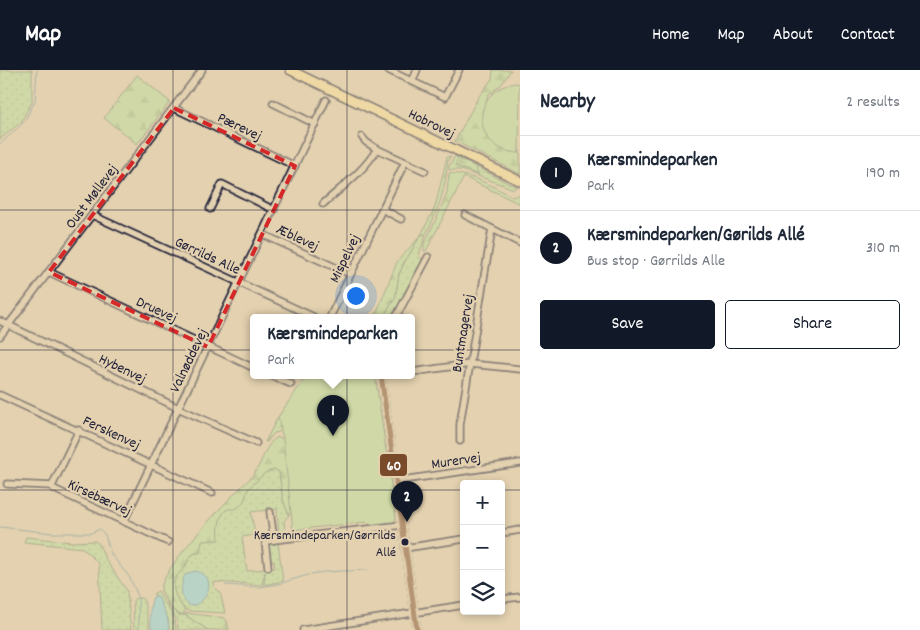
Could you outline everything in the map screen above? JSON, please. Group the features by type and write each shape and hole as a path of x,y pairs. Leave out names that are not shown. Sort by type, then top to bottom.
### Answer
{"main road":[{"name":"Hobrovej","path":"290,70 520,181"},
{"name":"Hobrovej","path":"302,70 332,89"}],"street":[{"name":"Oust Møllevej","path":"0,336 202,70"},
{"path":"388,70 445,97 459,70"},
{"path":"412,82 417,70"},
{"name":"Valnøddevej","path":"124,521 326,100"},
{"path":"273,103 316,124"},
{"name":"Pærevej","path":"174,108 295,166"},
{"path":"362,137 377,149 425,171"},
{"path":"323,204 358,173 377,149"},
{"name":"Mispelvej","path":"331,314 405,162"},
{"path":"210,209 222,184 274,210"},
{"path":"382,209 401,219"},
{"name":"Gørrilds Alle","path":"92,215 308,314"},
{"path":"465,215 520,243"},
{"name":"Buntmagervej","path":"460,441 460,424 492,229"},
{"name":"Æblevej","path":"262,234 350,274"},
{"path":"398,314 428,257"},
{"name":"Druevej","path":"49,272 250,366"},
{"name":"Hybenvej","path":"0,321 178,408 256,443"},
{"path":"415,372 470,364 520,369"},
{"path":"279,379 291,384"},
{"path":"381,379 417,630"},
{"name":"Ferskenvej","path":"0,395 212,493"},
{"name":"Kirsebærvej","path":"79,430 52,486 54,489 168,542"},
{"name":"Murervej","path":"396,481 520,463"},
{"path":"7,484 52,486"},
{"path":"270,512 274,540"},
{"path":"268,567 265,540 402,525"},
{"path":"505,532 520,530"},
{"path":"405,548 460,540"},
{"path":"505,599 520,597"},
{"path":"303,630 460,606"}],"highlighted area":[{"path":"174,108 295,166 208,347 49,272"}],"green space":[{"path":"0,70 32,70 32,102 21,122 0,139"},
{"path":"493,70 511,70 501,85 488,95 482,113 520,150 520,174 455,141 479,96 492,79"},
{"path":"137,75 170,102 137,144 104,118"},
{"path":"516,83 520,84 519,153 503,150 492,142 485,132 482,120 483,108 490,97 500,88"},
{"path":"451,156 448,160 443,189 435,215 426,234 421,235 435,207 447,157"},
{"path":"455,156 516,187 514,189 461,170 449,170 449,166"},
{"path":"458,158 474,166 479,175 455,166"},
{"path":"449,173 474,178 513,197 520,194 520,204 464,177 426,251 424,251 424,244 447,192"},
{"path":"426,234 419,255 423,261 398,310 395,314 385,314 395,298 399,274 404,263 421,235"},
{"path":"421,235 399,274 395,298 385,314 376,314 397,262"},
{"path":"304,379 376,379 396,518 393,523 374,525 367,522 293,530 283,439 278,417"},
{"path":"298,390 291,416 285,428 274,433 265,442 278,417"},
{"path":"278,437 287,440 293,510 289,515 283,500 279,472 275,469 265,473 248,489 244,501 239,507 227,509 224,512 219,523 219,540 202,541 200,553 191,555 184,568 176,577 174,582 175,592 185,611 183,615 179,614 170,606 161,591 163,581 195,537 252,476 270,443"},
{"path":"275,469 279,472 283,500 289,515 284,521 285,533 279,535 277,509 251,512 255,535 242,537 247,571 275,568 274,561 270,561 268,543 278,542 283,581 264,585 265,572 262,585 215,582 214,587 220,592 225,613 188,611 180,604 175,595 173,586 176,576 185,567 191,556 197,553 202,541 218,530 224,511 244,498 248,489 265,473"},
{"path":"26,537 72,542 95,541 99,544 106,560 127,591 131,630 102,630 99,564 83,548 24,542"},
{"path":"158,591 173,616 176,630 169,630 168,620 158,597 153,594"},
{"path":"161,591 178,615 185,615 208,630 178,630 177,621"},
{"path":"142,598 144,601 150,630 134,630 133,600"},
{"path":"186,613 225,618 229,630 208,630 185,615"}],"water":[{"path":"194,571 206,577 209,588 203,599 191,606 184,600 182,583 185,575"},
{"path":"158,596 168,620 169,630 152,630 150,609 153,597"}],"waterway":[{"path":"0,144 24,122 35,101 37,70"},
{"path":"0,527 53,533 91,533 100,529 105,535 111,554 130,578 138,596 139,630"},
{"path":"311,574 367,570"},
{"path":"260,587 308,575"},
{"path":"225,585 259,587"}],"transit line":[{"name":"60","path":"382,379 417,630"}],"place":[{"name":"Kærsmindeparken","path":"333,436"},
{"name":"Kærsmindeparken/Gørilds Allé","path":"407,522"},
{"name":"Kærsmindeparken/Gørrilds Allé","path":"405,542"}]}
